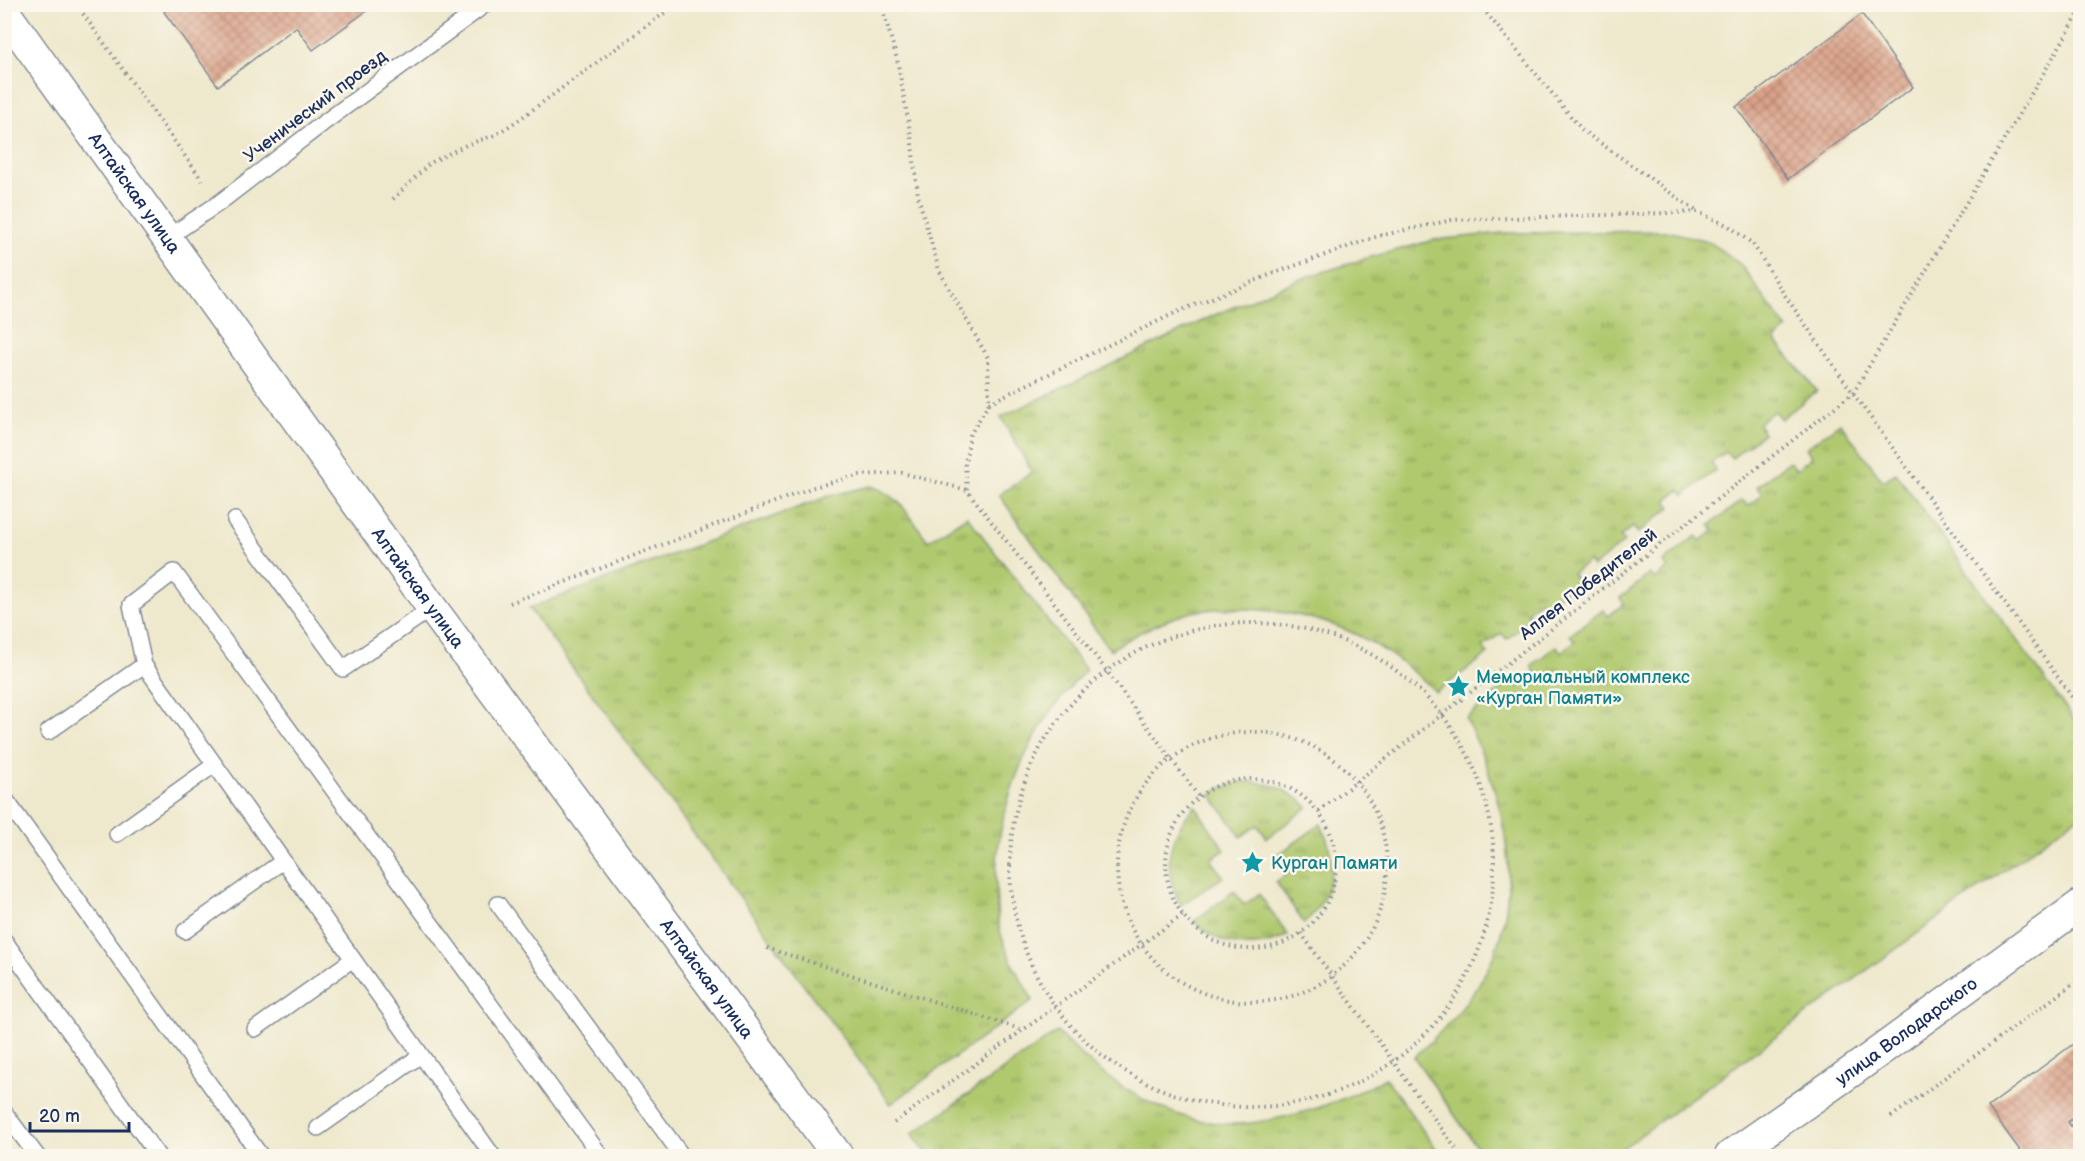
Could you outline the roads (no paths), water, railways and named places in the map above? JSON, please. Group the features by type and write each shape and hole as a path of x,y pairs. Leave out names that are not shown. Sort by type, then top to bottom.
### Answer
{"street":[{"name":"Алтайская улица","path":"4,11 288,404 432,608 838,1156"},
{"name":"улица Володарского","path":"1730,1156 1855,1069 2080,905"}],"lane":[{"name":"Ученический проезд","path":"167,238 219,203 321,124 486,4"},
{"path":"236,520 343,669 432,608"},
{"path":"492,1156 144,666 131,605 174,572 601,1156"},
{"path":"48,732 144,666"},
{"path":"117,834 214,765"},
{"path":"4,797 261,1156"},
{"path":"185,931 283,861"},
{"path":"498,904 682,1156"},
{"path":"4,940 158,1156"},
{"path":"255,1029 353,959"},
{"path":"318,1128 421,1054"},
{"path":"4,1112 37,1156"}],"place":[{"name":"Мемориальный комплекс «Курган Памяти»","path":"1458,687"},
{"name":"Курган Памяти","path":"1253,863"}]}
